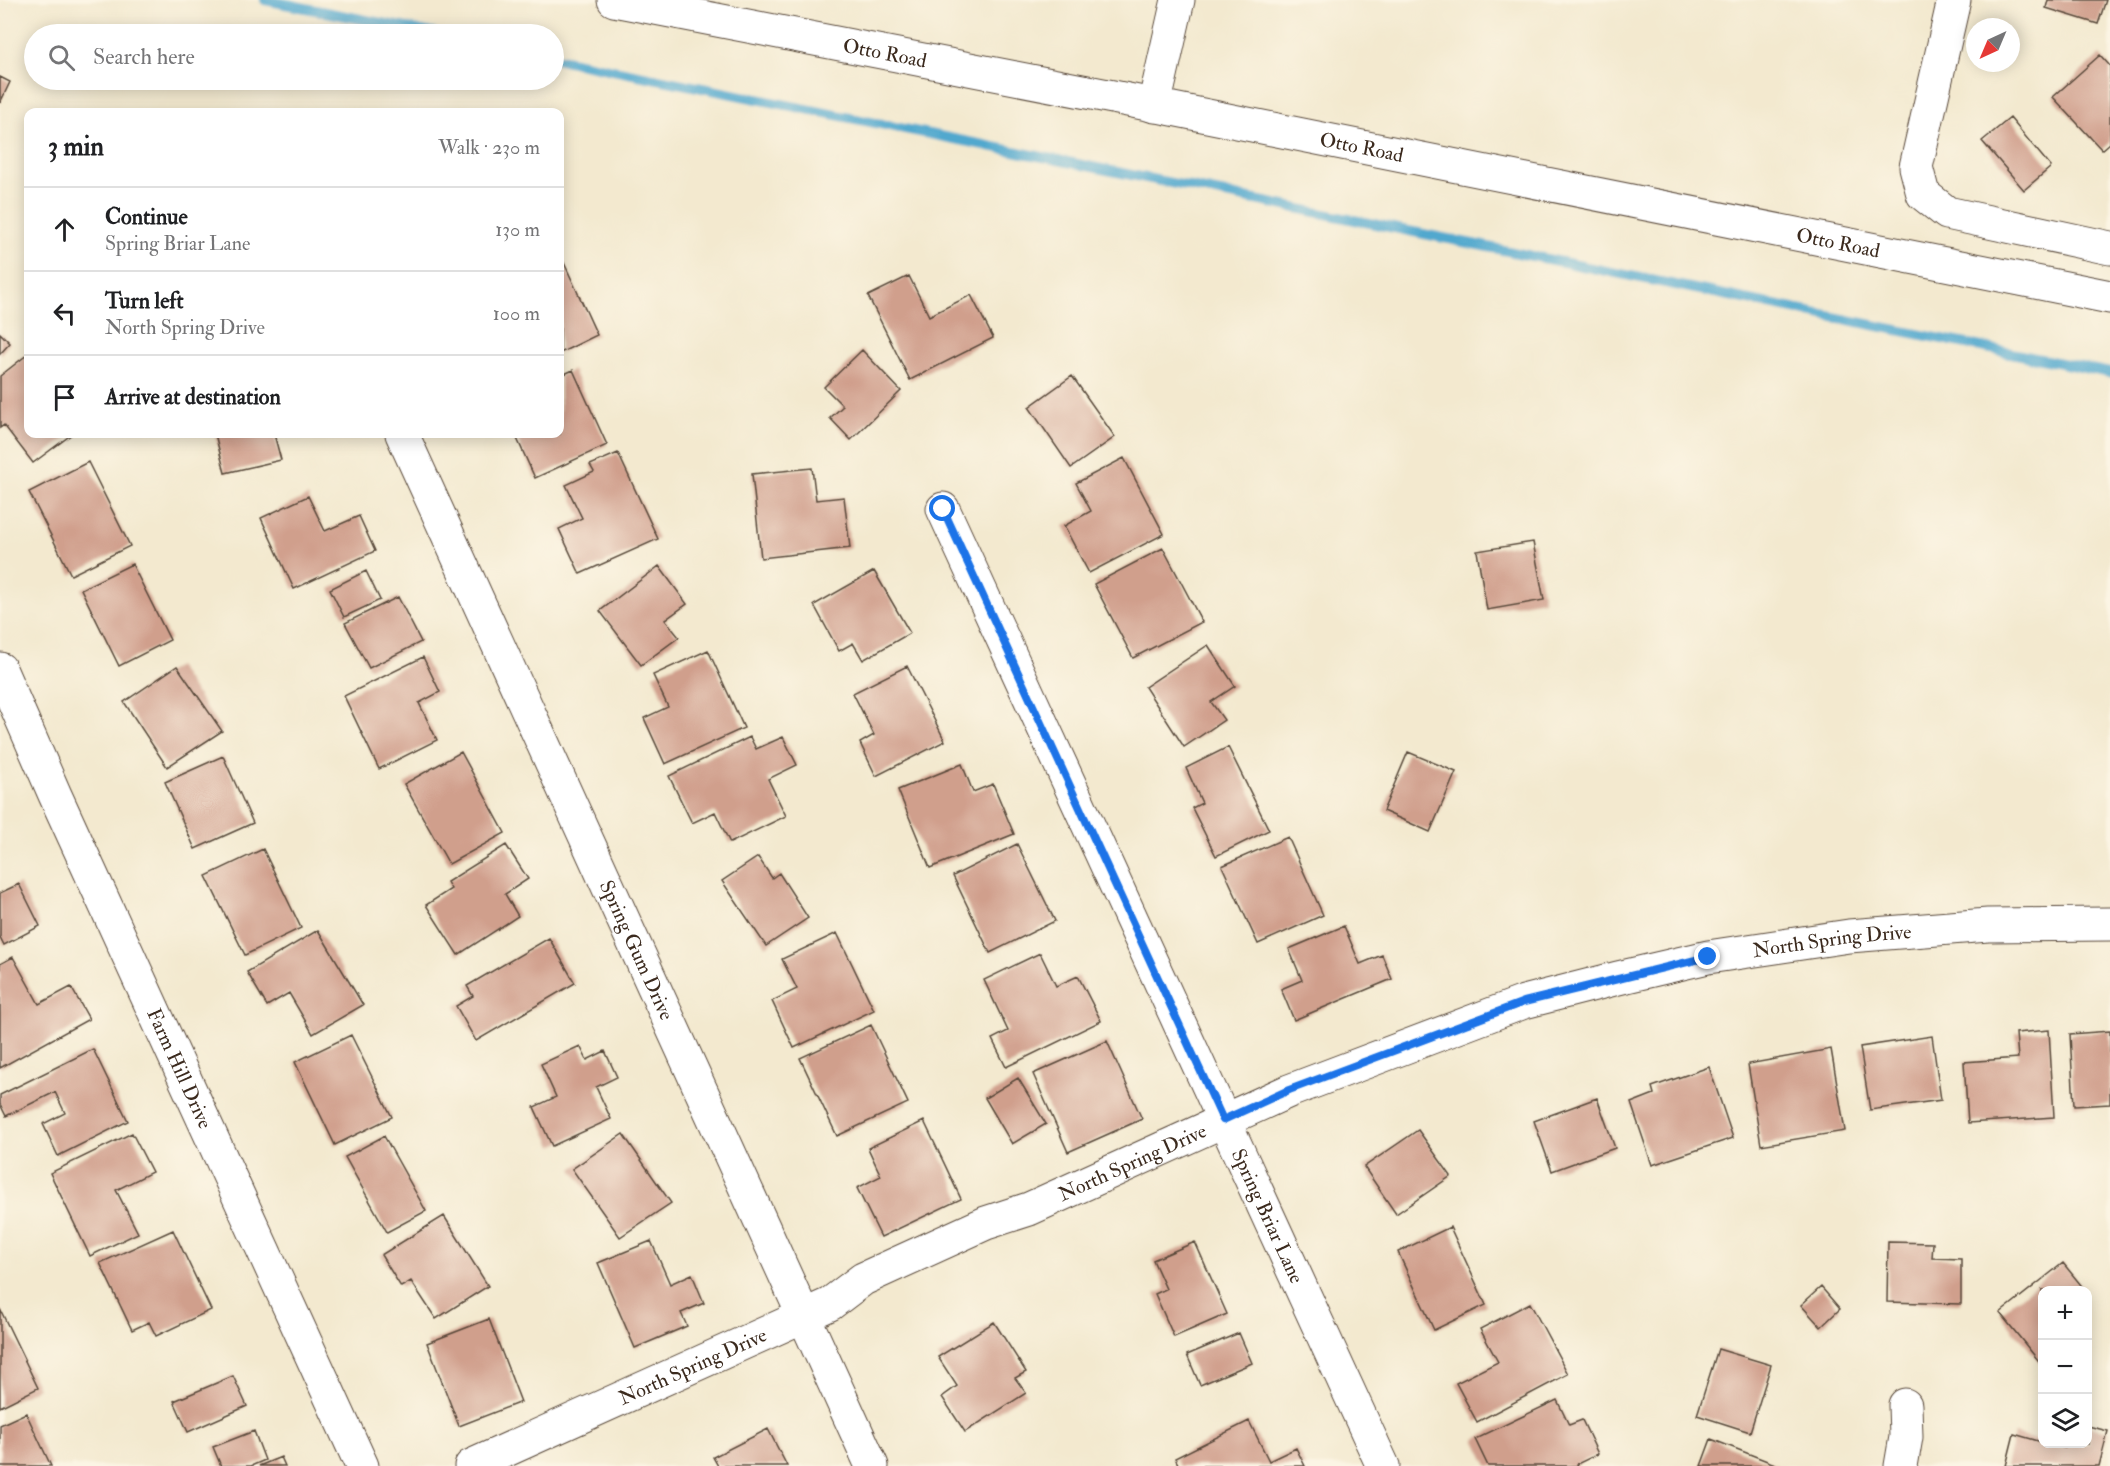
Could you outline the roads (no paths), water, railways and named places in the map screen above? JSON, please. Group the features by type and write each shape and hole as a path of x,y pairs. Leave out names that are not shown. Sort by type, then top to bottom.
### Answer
{"street":[{"name":"Otto Road","path":"614,0 2110,297"},
{"path":"1154,106 1178,0"},
{"path":"1954,0 1916,167 1923,194 1947,213 2110,248"},
{"name":"Spring Gum Drive","path":"404,438 872,1466"},
{"name":"Spring Briar Lane","path":"943,509 1383,1466"},
{"name":"Farm Hill Drive","path":"0,669 54,795 362,1466"},
{"name":"North Spring Drive","path":"471,1466 830,1304 863,1279 986,1223 1029,1209 1289,1090 1524,1002 1708,957 1849,936 1964,927 2110,924"},
{"path":"1901,1466 1906,1437 1905,1405"}],"waterway":[{"path":"265,0 386,24"},
{"path":"564,60 2110,373"}]}
